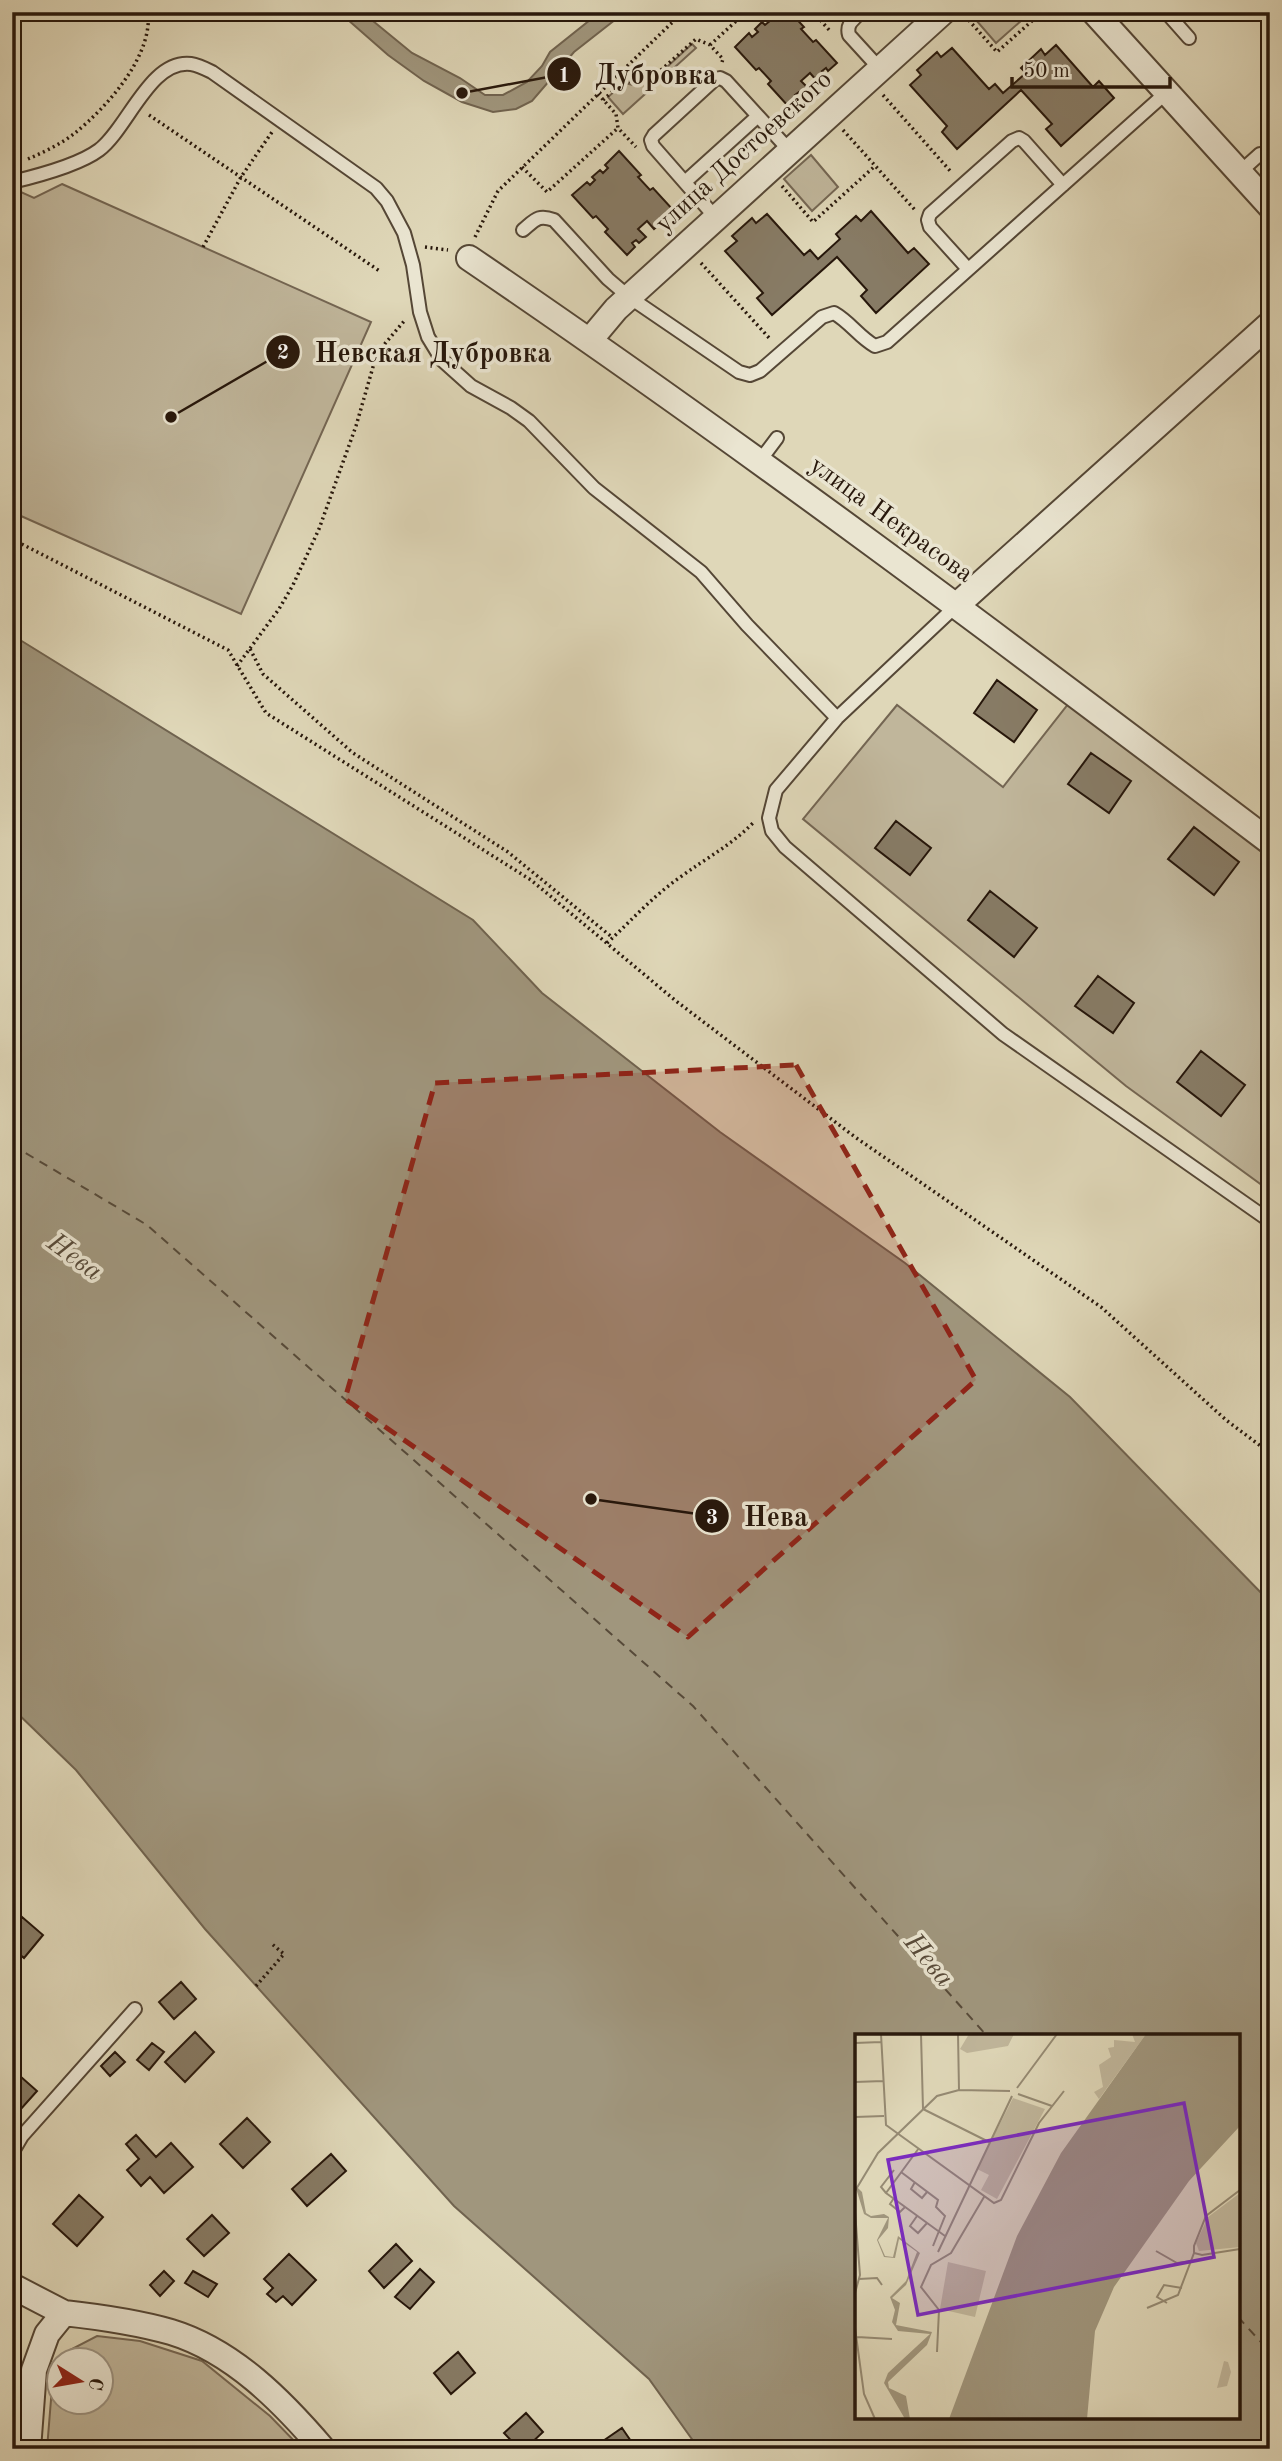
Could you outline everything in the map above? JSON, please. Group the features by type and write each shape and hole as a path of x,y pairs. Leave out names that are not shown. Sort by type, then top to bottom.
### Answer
{"street":[{"name":"улица Достоевского","path":"590,340 629,297 943,12"},
{"path":"1094,12 1270,206"},
{"name":"улица Некрасова","path":"466,250 957,605 1270,842"},
{"path":"957,605 1270,324"},
{"path":"12,2286 64,2313 119,2320 173,2333 213,2351 259,2384 294,2415 323,2449"},
{"path":"28,2449 34,2370 47,2334 64,2313"}],"lane":[{"path":"861,12 847,29 874,74"},
{"path":"1166,12 1189,38"},
{"path":"12,182 97,152 109,142 150,84 162,73 175,66 191,64 212,72 376,188 399,222 409,248 419,306 428,337 442,360 458,376 529,421 594,488 701,572 747,625 837,718"},
{"path":"716,218 651,141 654,135 704,89 714,80 720,78 726,81 790,151"},
{"path":"523,230 536,219 545,216 554,220 608,279 629,297 739,372 750,375 760,371 822,317 834,313 844,318 865,340 875,346 887,342 1167,92"},
{"path":"685,182 758,116"},
{"path":"968,269 930,226 930,214 1018,138 1024,141 1063,184"},
{"path":"1240,172 1260,154"},
{"path":"759,462 777,438"},
{"path":"957,605 837,718 776,790 769,818 772,831 785,847 1003,1034 1270,1221"},
{"path":"12,2153 22,2137 135,2009"}],"path":[{"path":"24,161 74,134 114,93 144,48 149,26 148,12"},
{"path":"409,248 466,250 498,191 683,12"},
{"path":"813,12 831,32"},
{"path":"962,12 998,52 1042,12"},
{"path":"1027,12 1033,20"},
{"path":"710,45 743,13"},
{"path":"603,100 624,81 632,82 639,75 652,78 696,39 710,45 723,59"},
{"path":"874,74 963,185"},
{"path":"598,94 617,114 618,128 640,151"},
{"path":"135,106 381,272"},
{"path":"830,115 914,209 928,220"},
{"path":"203,247 241,177 280,119"},
{"path":"523,167 547,192 618,128"},
{"path":"768,171 813,222 875,166"},
{"path":"686,246 782,352"},
{"path":"237,666 286,597 319,529 356,426 377,353 419,306"},
{"path":"12,539 228,650 266,713 531,880 676,1001 855,1138 1070,1283 1101,1307 1226,1420 1270,1453"},
{"path":"250,649 263,674 353,752 508,852 613,938"},
{"path":"607,943 647,903 739,837 771,804"},
{"path":"256,1986 284,1954 272,1944"}],"highlighted area":[{"path":"796,1065 976,1380 688,1637 345,1399 435,1083"}],"shaded area":[{"path":"969,12 1014,12 1022,20 996,43"},
{"path":"692,44 696,48 623,114 608,97 624,83 633,85 642,77 653,80"},
{"path":"811,155 838,187 812,211 784,179"},
{"path":"62,184 371,322 241,614 12,512 12,188 34,198"},
{"path":"1069,703 1270,857 1270,1191 1126,1086 803,819 897,705 1003,787"},
{"path":"97,2336 140,2341 202,2361 270,2416 302,2449 47,2449 50,2416 116,2416 116,2346 78,2346"}],"water":[{"path":"339,12 362,12 412,53 460,78 485,95 503,95 527,82 542,66 550,52 600,12 625,12 574,52 532,101 516,109 493,112 462,102 424,81 388,55"},
{"name":"Нева","path":"12,635 473,920 542,993 720,1132 905,1263 1070,1397 1270,1602 1270,2449 699,2449 649,2379 454,2206 205,1929 76,1770 12,1708"}],"building":[{"path":"772,12 790,12 804,27 801,29 813,42 816,40 837,63 828,71 826,68 822,71 825,74 817,81 810,73 801,81 809,89 802,95 799,92 795,95 798,99 789,107 768,84 771,81 759,68 756,70 735,47 749,33 752,37 758,32 755,29 762,22 765,25 771,20 767,17"},
{"path":"1056,45 1093,87 1099,81 1114,98 1061,146 1046,129 1052,124 1021,90 957,149 942,132 947,126 910,85 921,75 917,70 937,52 941,57 952,48 989,89 995,84 1003,93 1026,73 1021,68 1041,49 1045,55"},
{"path":"619,151 641,175 638,177 650,190 653,188 674,211 666,219 663,216 659,219 662,222 654,229 647,221 638,229 646,237 639,243 636,240 632,243 635,247 627,255 605,232 608,229 596,216 593,218 572,195 587,182 590,185 595,180 592,177 600,170 603,173 608,168 605,165"},
{"path":"871,211 908,253 914,248 929,264 876,313 861,296 867,290 837,257 772,315 757,298 763,293 725,251 737,241 732,236 752,218 756,223 767,214 804,255 810,250 818,259 840,239 836,234 856,216 861,221"},
{"path":"997,680 1037,710 1014,742 974,713"},
{"path":"1091,753 1131,781 1109,813 1068,784"},
{"path":"896,821 931,848 910,875 875,848"},
{"path":"1194,827 1239,862 1214,895 1168,859"},
{"path":"990,891 1037,928 1014,957 968,920"},
{"path":"1098,976 1134,1003 1113,1033 1075,1006"},
{"path":"1201,1051 1245,1085 1221,1116 1177,1082"},
{"path":"22,1917 43,1935 24,1958 12,1948 12,1929"},
{"path":"181,1982 196,1999 174,2019 159,2002"},
{"path":"195,2032 214,2052 185,2082 165,2062"},
{"path":"152,2043 164,2052 149,2070 137,2060"},
{"path":"115,2052 125,2062 110,2076 101,2066"},
{"path":"12,2069 37,2091 12,2119"},
{"path":"247,2118 270,2142 243,2168 220,2144"},
{"path":"136,2135 156,2157 171,2143 193,2167 164,2193 150,2177 141,2186 127,2170 139,2159 126,2144"},
{"path":"331,2154 346,2171 307,2206 292,2189"},
{"path":"79,2195 103,2217 77,2246 53,2224"},
{"path":"212,2215 229,2233 204,2256 187,2239"},
{"path":"396,2244 412,2261 384,2288 369,2271"},
{"path":"289,2254 316,2280 292,2305 283,2296 276,2302 267,2294 273,2288 264,2279"},
{"path":"420,2269 434,2282 410,2309 395,2297"},
{"path":"164,2271 174,2281 160,2296 150,2285"},
{"path":"193,2271 217,2284 208,2297 185,2283"},
{"path":"458,2352 475,2373 451,2394 434,2373"},
{"path":"526,2413 543,2432 525,2449 519,2449 504,2433"},
{"path":"622,2428 635,2447 603,2449 600,2443"}],"ferry route":[{"path":"12,1145 147,1225 693,1706 985,2034"},
{"path":"1240,2319 1270,2352"}],"place":[{"name":"Дубровка","path":"462,93"},
{"name":"Невская Дубровка","path":"171,417"},
{"name":"Нева","path":"591,1499"}]}
